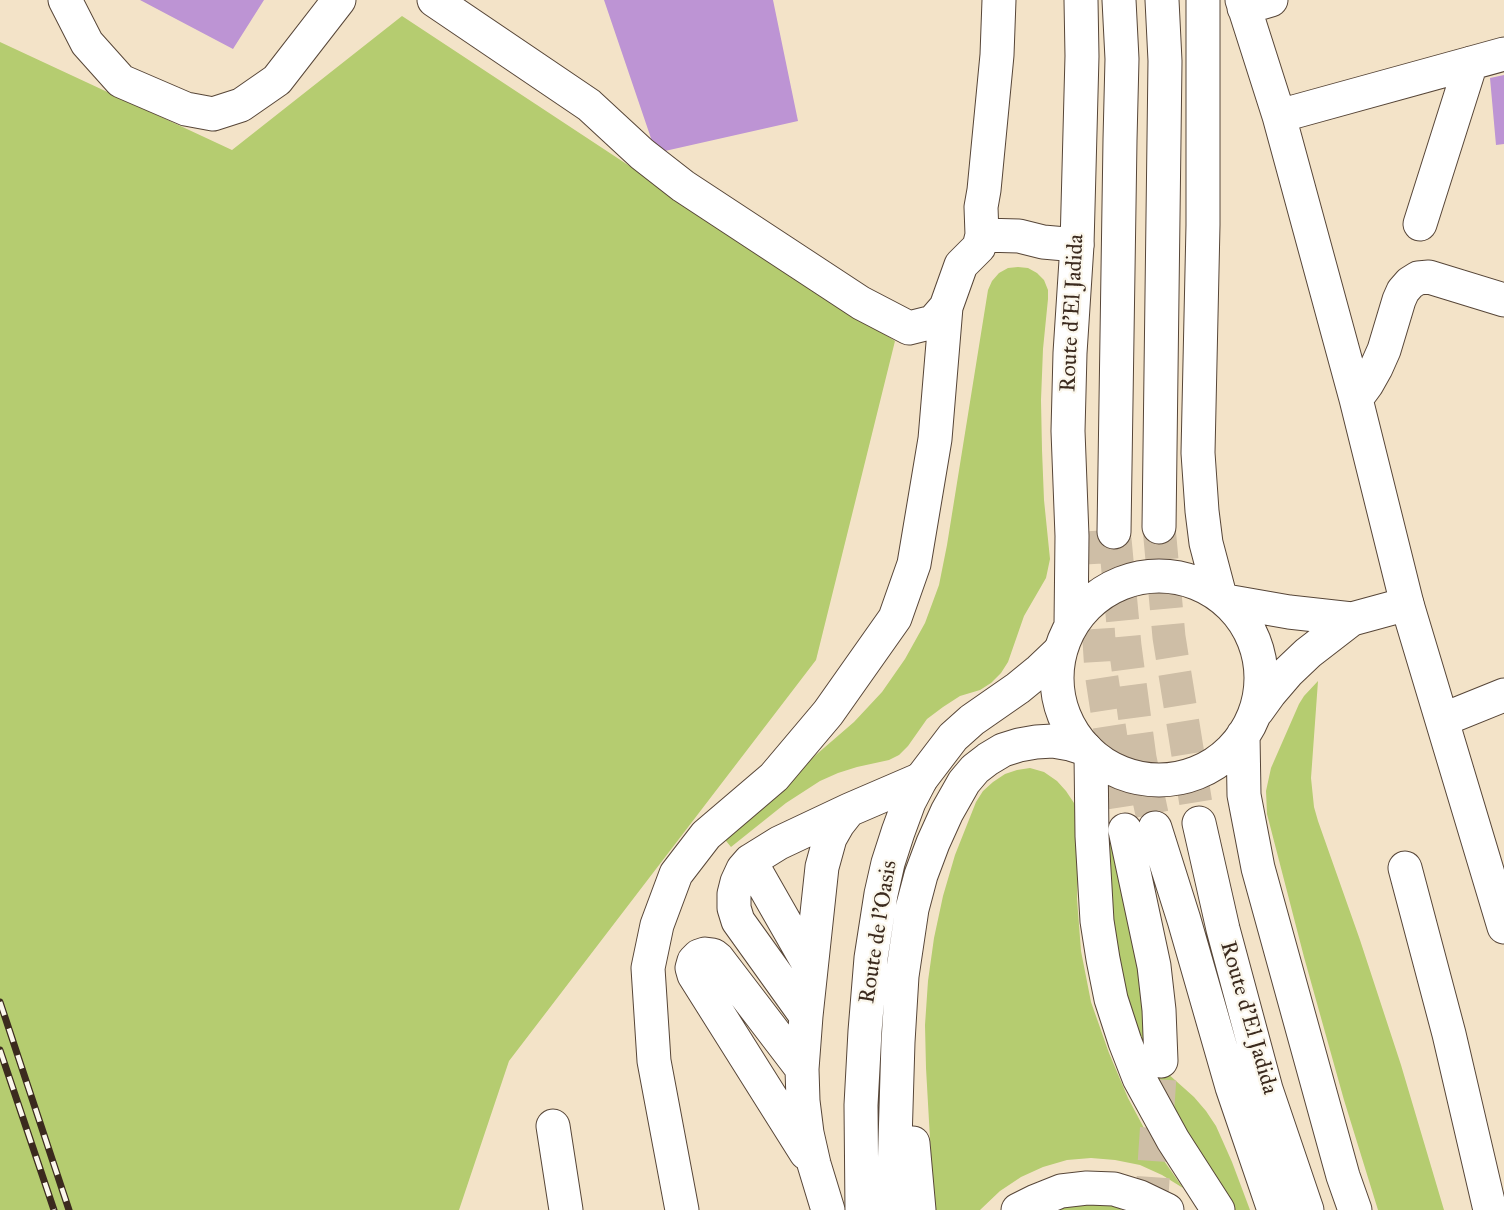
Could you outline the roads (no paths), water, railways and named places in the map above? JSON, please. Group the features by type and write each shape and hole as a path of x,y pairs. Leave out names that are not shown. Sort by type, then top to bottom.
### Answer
{"main road":[{"path":"65,0 87,43 121,81 186,109 213,114 241,105 276,80 339,0"},
{"path":"434,0 589,105 642,154 683,186 861,303 909,328 933,322 946,307"},
{"path":"682,1210 654,1061 648,968 657,925 676,874 706,835 774,777 828,713 895,618 914,564 935,439 946,307 961,264 979,247 982,235 981,207 997,55 999,0"},
{"name":"Route d'El Jadida","path":"1066,638 1072,536 1068,420 1077,245 1082,56 1081,0"},
{"path":"1103,531 1087,419 1089,349 1105,220 1120,140 1122,59 1119,0"},
{"path":"1159,526 1165,61 1162,0"},
{"path":"1203,0 1203,225 1198,453 1206,543 1223,598"},
{"path":"1252,3 1279,116 1356,399 1407,604 1504,927"},
{"path":"1279,116 1504,54"},
{"path":"1420,224 1471,63"},
{"path":"982,235 1019,236 1042,242 1077,245"},
{"path":"1356,399 1376,368 1403,291 1410,283 1418,278 1429,277 1504,300"},
{"path":"1352,619 1308,653 1288,672 1270,693 1249,725 1229,752 1212,765 1192,774 1171,779 1150,780 1129,775 1108,767 1088,752 1072,733 1063,714 1058,693 1057,672 1066,638 1084,608 1100,594 1139,577 1161,575 1182,578 1202,585 1223,598 1238,613 1248,628 1260,662 1261,680 1259,698 1249,725 1244,795 1258,868 1343,1176 1355,1210"},
{"path":"1223,598 1289,612 1352,619 1407,604"},
{"name":"Route de l'Oasis","path":"862,1210 861,1105 871,958 881,894 898,832 909,802 921,779 953,737 972,720 1040,670 1066,638"},
{"path":"1442,720 1504,694"},
{"name":"Route de l'Oasis","path":"894,1210 902,976 912,909 933,843 964,782 975,769 1003,750 1019,745 1053,741 1070,744 1088,752"},
{"path":"1088,752 1097,921 1111,999 1139,1078 1173,1140 1218,1210"},
{"path":"806,1016 738,921 734,908 737,882 750,861 779,843 921,779"},
{"path":"828,1210 807,1133 802,1069 822,867 830,838 849,810"},
{"name":"Route d'El Jadida","path":"1199,823 1223,928 1266,1089 1307,1210"},
{"name":"Route d'El Jadida","path":"1161,1061 1159,1010 1140,829 1184,920 1232,1087 1274,1210"},
{"path":"750,861 811,968"},
{"path":"1405,868 1449,1034 1490,1210"},
{"path":"802,1069 718,959 712,955 699,956 692,968 694,975 814,1164"},
{"path":"898,1042 912,1126 919,1210"},
{"path":"553,1126 566,1210"},
{"path":"1018,1210 1061,1191 1087,1188 1114,1189 1140,1197 1167,1210"}],"tunnel":[{"path":"1159,527 1169,637 1199,823"},
{"path":"1092,531 1101,672 1125,830"},
{"path":"1115,539 1125,646 1140,758 1155,828"},
{"path":"1151,1210 1161,1061"}],"railway":[{"path":"0,1002 69,1210"},
{"path":"0,1050 54,1210"}]}
